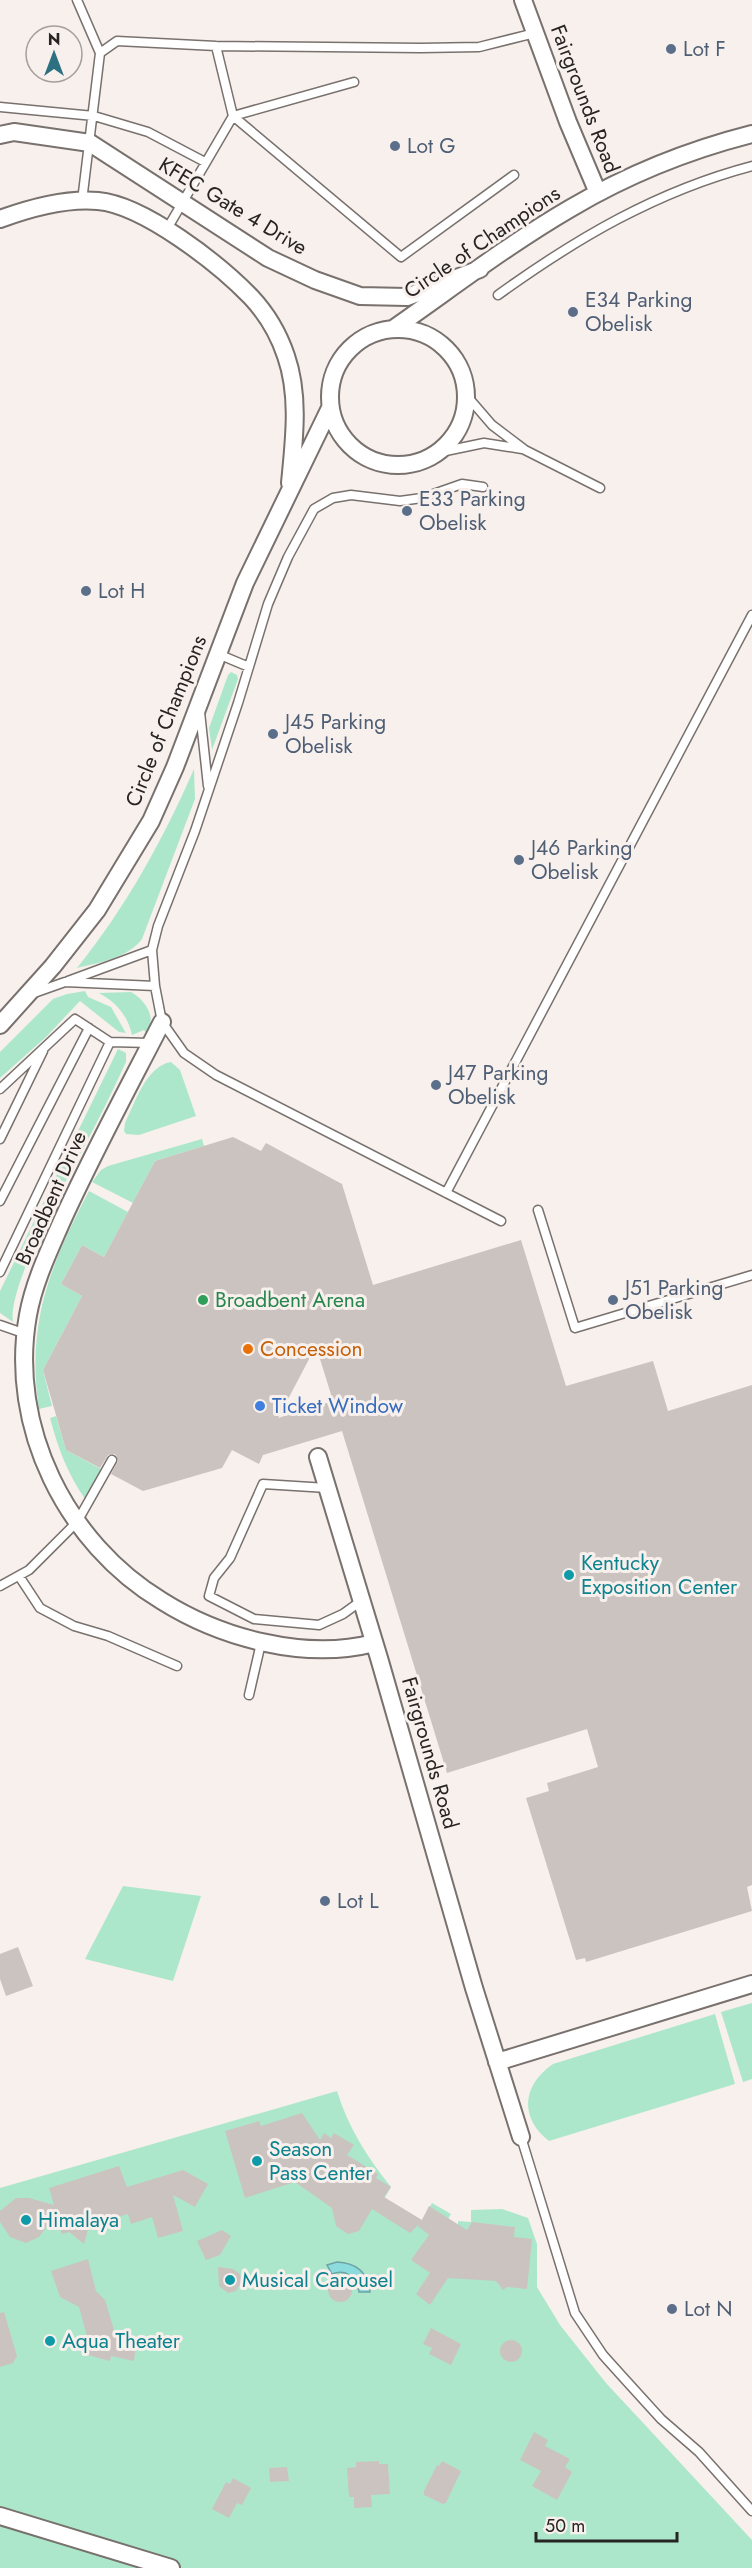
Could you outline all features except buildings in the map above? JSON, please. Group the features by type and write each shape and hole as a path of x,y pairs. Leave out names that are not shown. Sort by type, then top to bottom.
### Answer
{"street":[{"name":"Fairgrounds Road","path":"523,0 598,194 664,163 752,134"},
{"name":"KFEC Gate 4 Drive","path":"0,135 14,132 90,143 268,258 315,280 360,296 407,297 480,269"},
{"name":"Circle of Champions","path":"393,329 541,226 598,194"},
{"path":"0,219 19,212 82,201 117,204 167,229 251,298 275,331 286,356 293,383 295,436 289,492"},
{"path":"393,329 415,331 436,340 452,355 463,375 466,396 463,418 453,438 436,453 416,463 393,465 371,459 352,447 338,429 330,408 330,385 338,364 352,346 371,334 393,329"},
{"name":"Circle of Champions","path":"0,1025 28,996 97,910 151,821 175,767 245,583 330,408"},
{"name":"Broadbent Drive","path":"162,1022 80,1182 45,1260 28,1314 24,1354 27,1390 36,1443 53,1485 77,1522 102,1554 134,1584 171,1607 214,1629 261,1642 308,1648 351,1649 374,1642"},
{"name":"Fairgrounds Road","path":"318,1457 521,2137"},
{"path":"497,2062 752,1984"},
{"path":"0,2516 171,2568"}],"lane":[{"path":"77,0 100,53 82,201"},
{"path":"100,53 117,42 216,46 479,47 535,33"},
{"path":"216,46 233,116 401,257 514,175"},
{"path":"167,229 233,116 354,81"},
{"path":"0,107 94,116 148,132 205,162"},
{"path":"498,295 585,235 632,211 677,191 752,166"},
{"path":"466,396 492,424 525,450 600,488"},
{"path":"436,453 484,443 525,450"},
{"path":"483,487 462,484 422,498 400,501 351,495 333,498 314,509 288,556 268,604 195,831 158,926 152,950 155,986 162,1022 183,1053 216,1075 501,1221"},
{"path":"446,1193 752,615"},
{"path":"218,654 249,667"},
{"path":"199,700 208,789"},
{"path":"28,996 152,950"},
{"path":"64,982 155,986"},
{"path":"0,1089 75,1019 110,1041 151,1043"},
{"path":"0,1201 89,1028"},
{"path":"0,1272 110,1041"},
{"path":"0,1139 46,1045"},
{"path":"538,1210 575,1328 752,1275"},
{"path":"0,1324 26,1334"},
{"path":"0,1586 29,1570 77,1522 112,1460"},
{"path":"327,1488 263,1484 230,1558 214,1578 209,1596 254,1619 320,1625 343,1614 362,1601"},
{"path":"19,1576 40,1608 74,1626 108,1636 177,1666"},
{"path":"249,1695 261,1642"},
{"path":"521,2137 575,2313 603,2355 662,2419 699,2452 752,2511"}],"green space":[{"path":"231,672 237,675 238,679 212,750 209,728"},
{"path":"194,769 195,799 142,939 121,955 77,968 112,921 142,872 170,821"},
{"path":"85,991 88,997 111,1007 126,1033 119,1032 80,1001 46,1037 0,1078 0,1052 53,999"},
{"path":"131,992 148,1010 151,1021 146,1033 144,1030 132,1035 128,1022 120,1010 99,993"},
{"path":"118,1049 126,1053 126,1062 32,1252 14,1304 13,1322 0,1313 0,1291"},
{"path":"171,1062 180,1070 196,1116 139,1135 126,1134 125,1123 142,1086 155,1070"},
{"path":"202,1139 204,1146 155,1161 133,1203 92,1182 101,1170 108,1166"},
{"path":"89,1191 128,1212 104,1257 82,1245 61,1284 82,1296 43,1370 52,1406 39,1409 36,1349 44,1296 63,1244"},
{"path":"56,1416 66,1450 101,1469 85,1499 73,1480 60,1450 50,1418"},
{"path":"123,1886 201,1896 173,1981 85,1959"},
{"path":"752,2003 752,2079 743,2082 721,2012"},
{"path":"715,2014 735,2084 549,2141 539,2132 529,2112 530,2092 543,2072 553,2064"},
{"path":"337,2091 359,2141 391,2187 384,2199 420,2223 432,2203 451,2214 445,2224 458,2225 458,2221 471,2222 471,2210 502,2209 528,2218 537,2244 537,2287 560,2325 606,2383 752,2540 752,2568 0,2568 0,2188"}],"water":[{"path":"337,2262 350,2264 360,2270 367,2279 370,2292 359,2292 356,2282 346,2273 332,2274 327,2265"}],"place":[{"name":"Lot F","path":"671,49"},
{"name":"Lot G","path":"395,146"},
{"name":"E34 Parking Obelisk","path":"573,312"},
{"name":"E33 Parking Obelisk","path":"407,511"},
{"name":"Lot H","path":"86,591"},
{"name":"J45 Parking Obelisk","path":"273,734"},
{"name":"J46 Parking Obelisk","path":"519,860"},
{"name":"J47 Parking Obelisk","path":"436,1085"},
{"name":"Broadbent Arena","path":"203,1300"},
{"name":"J51 Parking Obelisk","path":"613,1300"},
{"name":"Concession","path":"248,1349"},
{"name":"Ticket Window","path":"260,1406"},
{"name":"Kentucky Exposition Center","path":"569,1575"},
{"name":"Lot L","path":"325,1901"},
{"name":"Season Pass Center","path":"257,2161"},
{"name":"Himalaya","path":"26,2220"},
{"name":"Musical Carousel","path":"230,2280"},
{"name":"Lot N","path":"672,2309"},
{"name":"Aqua Theater","path":"50,2341"}]}
